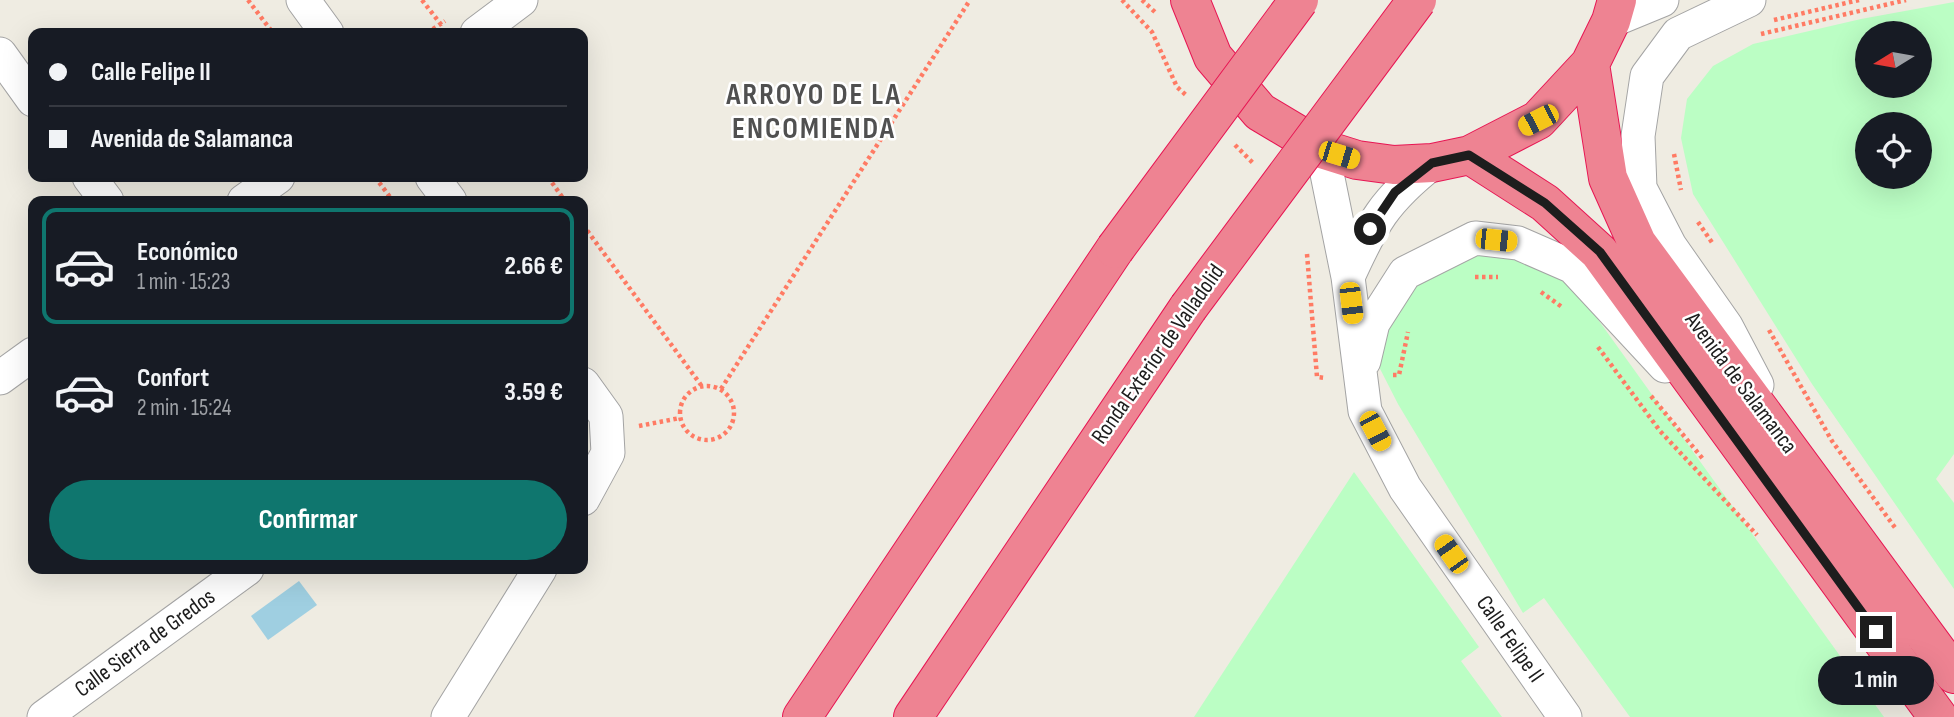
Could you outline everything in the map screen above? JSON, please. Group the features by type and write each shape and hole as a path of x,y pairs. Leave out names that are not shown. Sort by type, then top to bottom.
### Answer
{"highway":[{"path":"1190,0 1213,57 1260,112 1322,149 1357,160 1394,165 1432,163 1469,155 1538,120 1590,64 1614,10"},
{"path":"802,717 1115,249 1299,0"},
{"name":"Ronda Exterior de Valladolid","path":"913,717 1188,308 1417,0"},
{"name":"Avenida de Salamanca","path":"1590,64 1608,178 1637,243 1954,674"},
{"name":"Avenida de Salamanca","path":"1469,155 1545,203 1600,252 1938,717"}],"street":[{"path":"303,0 323,28"},
{"path":"484,28 521,0"},
{"path":"1614,10 1662,0"},
{"path":"1758,11 1678,34 1647,76 1638,136 1640,187 1670,246 1726,326 1791,450"},
{"path":"0,54 28,93"},
{"name":"Calle Felipe II","path":"1322,149 1348,276 1373,376"},
{"path":"1348,276 1370,229 1395,192 1432,163"},
{"path":"251,196 271,182"},
{"name":"Calle Felipe II","path":"1475,238 1405,273 1373,323 1373,376 1365,411 1405,488 1565,717"},
{"name":"Avenida de Salamanca","path":"1475,238 1518,243 1573,267 1759,469"},
{"path":"0,378 28,358"},
{"path":"588,393 606,424 608,453 588,490"},
{"name":"Calle Sierra de Gredos","path":"44,717 240,574"},
{"path":"447,717 537,574"}],"path":[{"path":"248,0 269,28"},
{"path":"422,0 441,24 435,28"},
{"path":"721,389 970,0"},
{"path":"1758,11 1859,0"},
{"path":"1748,37 1906,0"},
{"path":"1673,148 1682,198"},
{"path":"1697,220 1718,252"},
{"path":"588,232 701,386 721,389 733,402 734,412 729,429 715,439 696,438 683,427 680,418 682,401 701,386"},
{"path":"1465,276 1506,277"},
{"path":"1531,285 1565,309"},
{"path":"1762,318 1832,441 1897,531"},
{"path":"1373,376 1399,375 1409,329"},
{"path":"1592,338 1660,431 1765,543"},
{"path":"1648,392 1687,443 1707,463"},
{"path":"606,424 680,418"}],"green space":[{"path":"1954,2 1954,454 1936,479 1954,503 1954,589 1812,384 1693,194 1681,138 1687,99 1713,66 1753,44 1861,19"},
{"path":"1487,252 1531,258 1576,289 1884,717 1630,717 1544,598 1523,613 1398,404 1374,357 1399,296 1457,260"},
{"path":"1354,472 1479,647 1461,661 1502,717 1194,717"}],"water":[{"path":"299,581 317,605 268,640 251,616"}],"district":[{"name":"ARROYO DE LA ENCOMIENDA","path":"814,112"}],"route":[{"path":"1370,229 1395,192 1432,163 1469,155 1545,203 1600,252 1876,632"}]}
